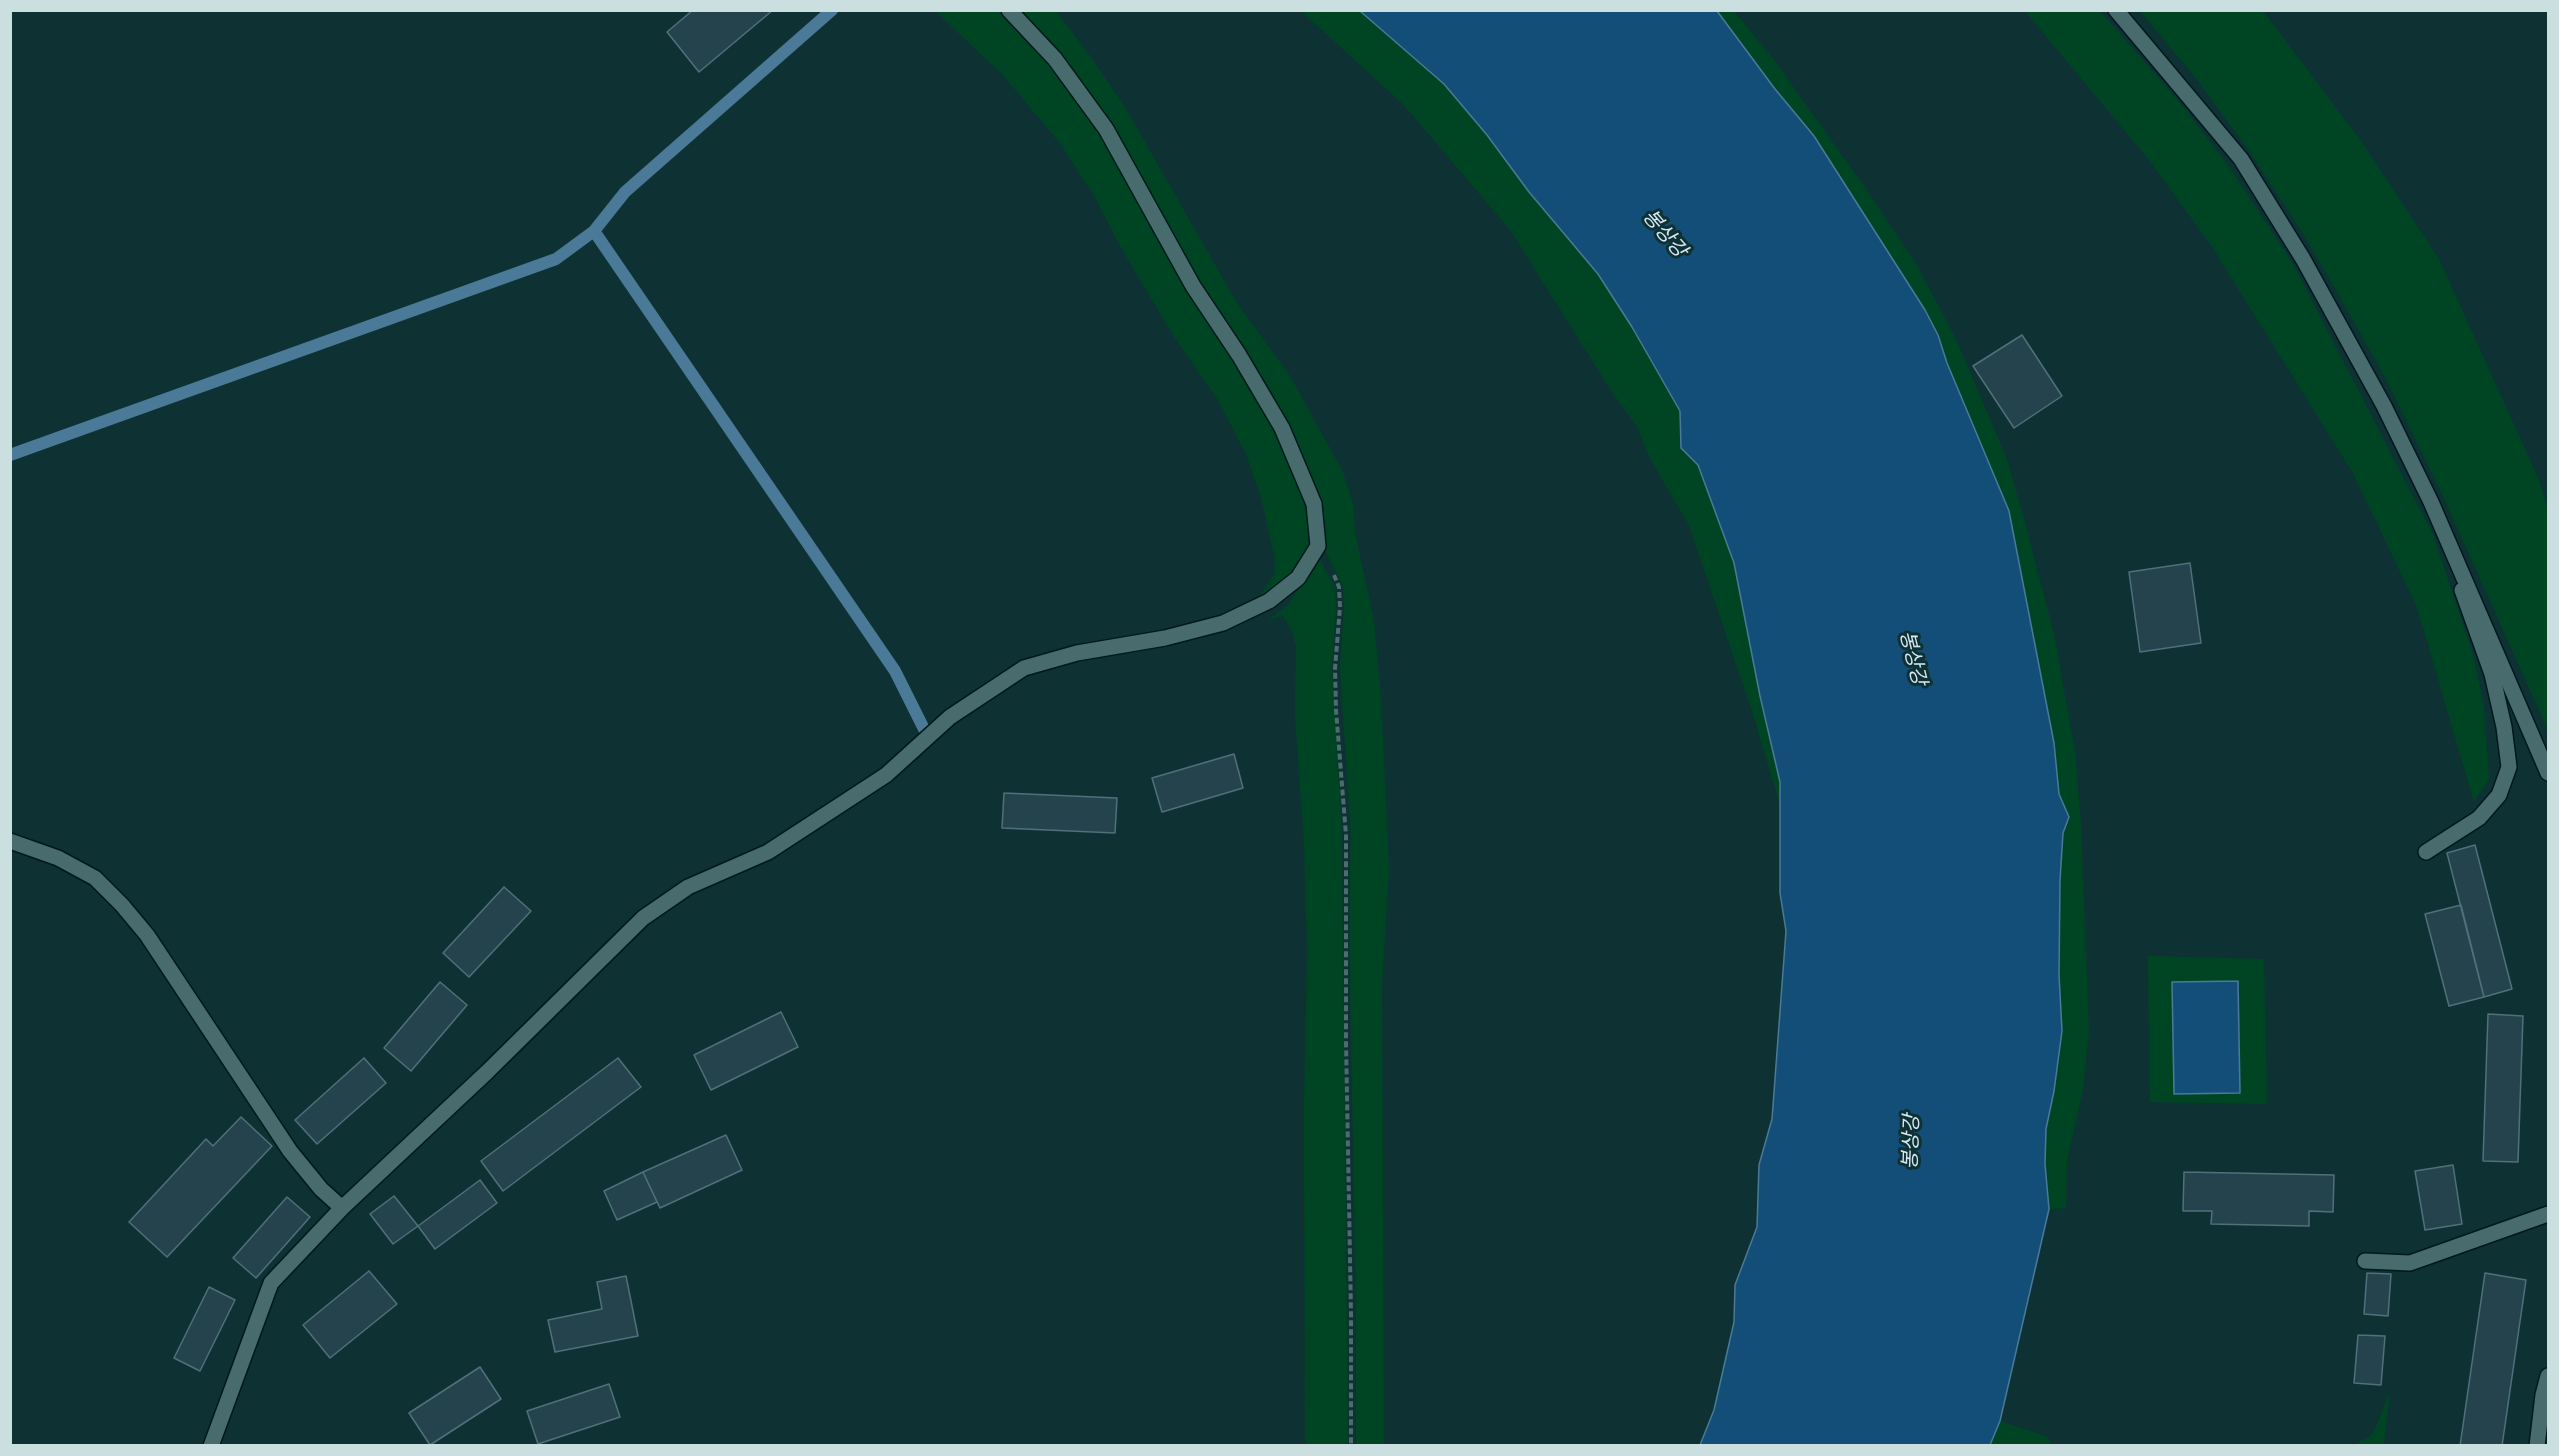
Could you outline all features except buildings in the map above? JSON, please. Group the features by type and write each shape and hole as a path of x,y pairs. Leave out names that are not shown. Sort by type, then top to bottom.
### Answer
{"street":[{"path":"211,1446 257,1315 271,1283 342,1208 487,1072 643,918 688,887 768,852 886,775 950,717 1024,668 1077,653 1165,638 1223,623 1269,601 1298,578 1318,546 1314,504 1282,428 1239,355 1192,286 1106,129 1054,59 1009,10"},
{"path":"2116,10 2241,159 2303,259 2384,406 2432,502 2548,773"},
{"path":"2426,852 2480,818 2499,795 2509,767 2504,727 2492,674 2432,502"},
{"path":"10,841 58,858 95,878 122,905 147,934 290,1151 321,1189 342,1208"},
{"path":"2365,1261 2410,1263 2548,1214"},
{"path":"2537,1446 2543,1395 2548,1376"}],"path":[{"path":"1318,546 1339,587 1340,607 1335,678 1346,835 1351,1446"}],"green space":[{"path":"935,11 998,11 1049,64 1099,133 1185,290 1233,359 1276,432 1306,506 1311,544 1284,582 1254,604 1274,575 1275,560 1261,497 1246,454 1218,400 1175,338 1120,246 1094,195 1059,142 1002,74"},
{"path":"1018,11 1056,11 1093,60 1126,109 1238,305 1290,376 1343,472 1353,504 1355,532 1374,620 1381,696 1389,870 1382,984 1384,1445 1356,1445 1349,924 1351,835 1340,668 1343,587 1322,544 1320,503 1288,425 1198,283 1157,207"},
{"path":"1301,11 1360,11 1444,84 1487,135 1529,192 1598,274 1632,327 1680,411 1681,448 1698,465 1734,563 1760,696 1780,782 1781,808 1751,708 1689,525 1648,455 1638,428 1612,392 1511,231 1404,105"},
{"path":"1717,11 1734,11 1774,60 1915,262 1956,339 2006,457 2023,515 2054,634 2075,752 2081,823 2089,1031 2083,1090 2067,1160 2066,1208 2049,1209 2045,1164 2046,1129 2062,1031 2059,975 2060,880 2063,833 2069,817 2059,794 2054,743 2009,511 1947,363 1938,335 1925,310 1814,136 1775,89"},
{"path":"2025,11 2100,11 2181,104 2230,168 2293,264 2433,535 2473,655 2484,705 2489,779 2474,802 2417,607 2353,473 2211,245 2149,160"},
{"path":"2140,11 2263,11 2361,141 2439,259 2539,480 2548,509 2548,730 2443,496 2388,383 2339,295 2301,230 2248,149 2195,77"},
{"path":"1320,559 1335,588 1336,608 1332,668 1342,835 1348,1446 1305,1445 1304,1109 1307,951 1304,841 1295,715 1296,647 1292,631 1283,616 1268,620 1288,605"},
{"path":"2148,956 2264,959 2267,1104 2150,1102"},
{"path":"2390,1392 2384,1445 2354,1445 2373,1434"},
{"path":"2000,1421 2048,1437 2051,1445 1990,1445"}],"water":[{"name":"봉상강","path":"1360,11 1717,11 1775,89 1814,136 1925,310 1938,335 1947,363 2009,511 2054,743 2059,794 2069,817 2063,833 2060,880 2059,975 2062,1031 2046,1129 2045,1164 2049,1209 2000,1421 1990,1445 1700,1445 1714,1410 1734,1322 1735,1285 1757,1227 1759,1165 1772,1119 1786,931 1780,893 1780,782 1760,696 1734,563 1698,465 1681,448 1680,411 1632,327 1598,274 1529,192 1487,135 1444,84"},
{"path":"2238,981 2240,1093 2174,1094 2172,982"}],"waterway":[{"path":"10,455 556,259 594,231 625,192 832,10"},
{"path":"594,231 895,671 924,729"}]}
